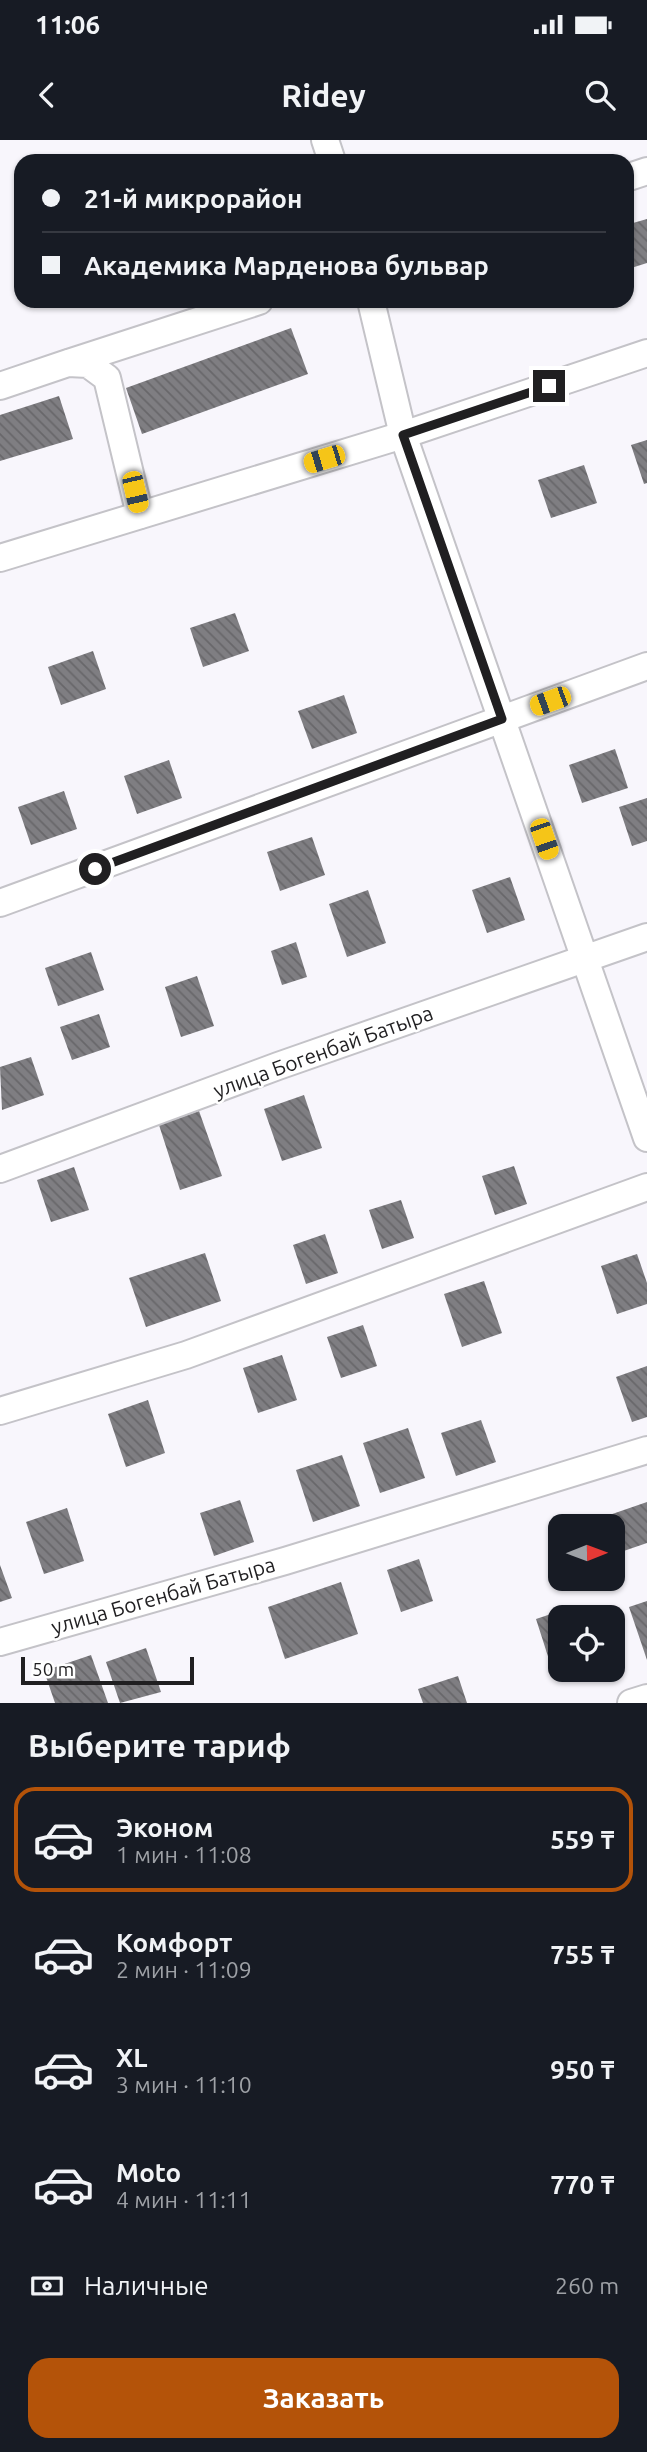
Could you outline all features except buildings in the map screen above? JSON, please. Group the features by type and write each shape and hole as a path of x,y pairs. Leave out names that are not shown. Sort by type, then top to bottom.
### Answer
{"street":[{"path":"0,386 237,308"},
{"path":"373,308 403,435 647,1138"},
{"path":"0,558 403,435 647,354"},
{"path":"68,363 88,364 107,378 140,515"},
{"path":"0,903 647,666"},
{"name":"улица Богенбай Батыра","path":"0,1169 647,937"},
{"path":"0,1411 186,1355 647,1187"},
{"name":"улица Богенбай Батыра","path":"0,1642 285,1561 647,1450"},
{"path":"631,1703 647,1698"}],"route":[{"path":"95,869 502,719 403,435 549,386"}]}
